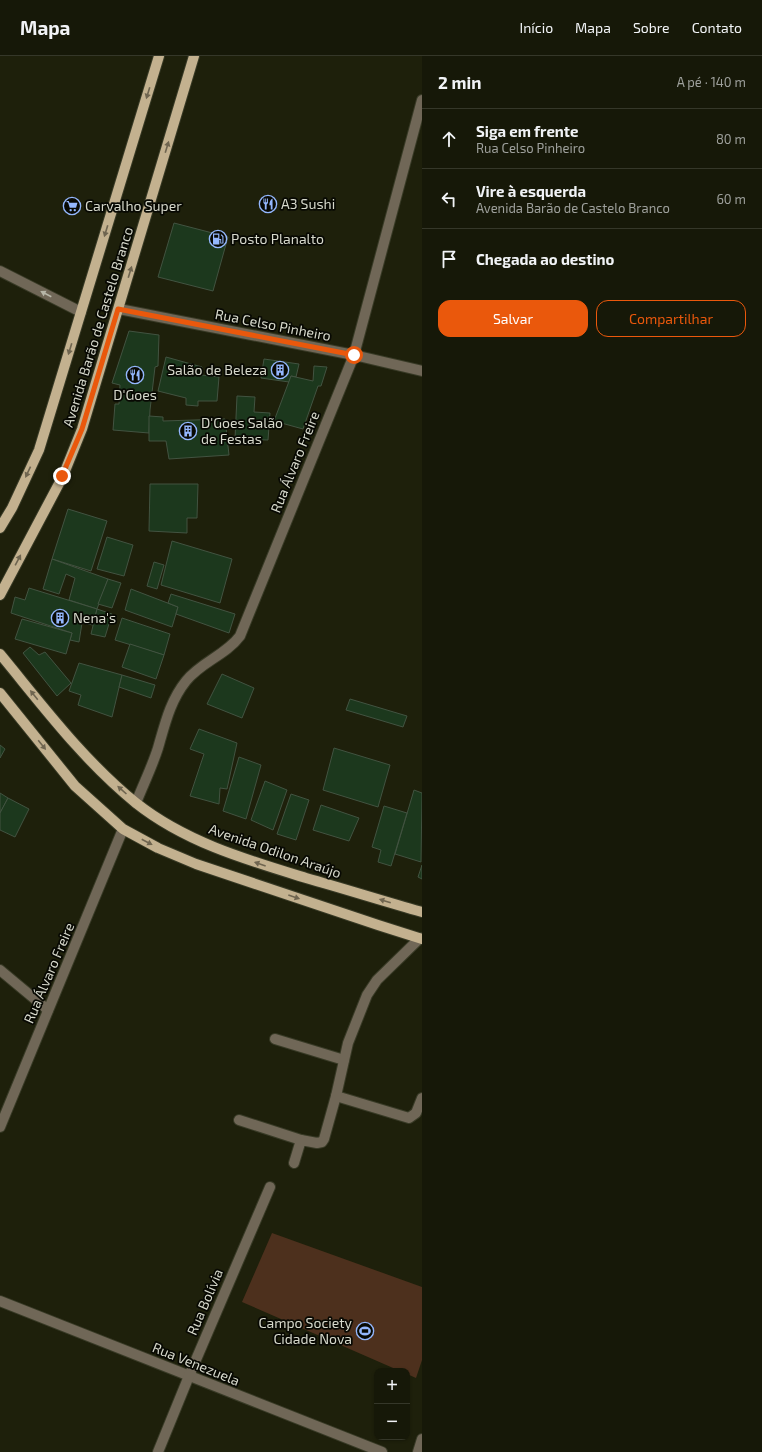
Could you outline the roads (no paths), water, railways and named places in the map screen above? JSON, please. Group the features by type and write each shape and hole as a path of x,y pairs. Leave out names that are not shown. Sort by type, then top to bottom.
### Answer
{"main road":[{"name":"Avenida Barão de Castelo Branco","path":"0,528 12,508 39,450 159,56"},
{"name":"Avenida Barão de Castelo Branco","path":"0,594 62,476 82,429 194,56"},
{"name":"Avenida Odilon Araújo","path":"0,654 70,740 93,764 136,803 186,835 263,865 422,912"},
{"path":"0,693 76,786 124,829 158,848 196,864 421,938"}],"street":[{"name":"Rua Álvaro Freire","path":"136,803 157,750 170,707 186,680 234,644 240,636 354,355 422,100"},
{"path":"0,271 81,312"},
{"name":"Rua Celso Pinheiro","path":"118,309 354,355 422,371"},
{"name":"Rua Álvaro Freire","path":"0,1127 124,829"},
{"path":"240,1120 301,1140 317,1143 322,1142 336,1096 348,1043 372,986 421,938"},
{"path":"0,970 48,1010"},
{"path":"275,1039 344,1060"},
{"path":"336,1096 409,1118 416,1114 422,1098"},
{"path":"294,1163 301,1140"},
{"name":"Rua Bolívia","path":"158,1452 270,1187"},
{"name":"Rua Venezuela","path":"0,1301 382,1452"},
{"path":"418,1452 422,1439"}],"place":[{"name":"A3 Sushi","path":"268,204"},
{"name":"Carvalho Super","path":"72,206"},
{"name":"Posto Planalto","path":"218,239"},
{"name":"Salão de Beleza","path":"280,370"},
{"name":"D'Goes","path":"135,375"},
{"name":"D'Goes Salão de Festas","path":"188,431"},
{"name":"Nena's","path":"60,618"},
{"name":"Campo Society Cidade Nova","path":"365,1331"}]}
